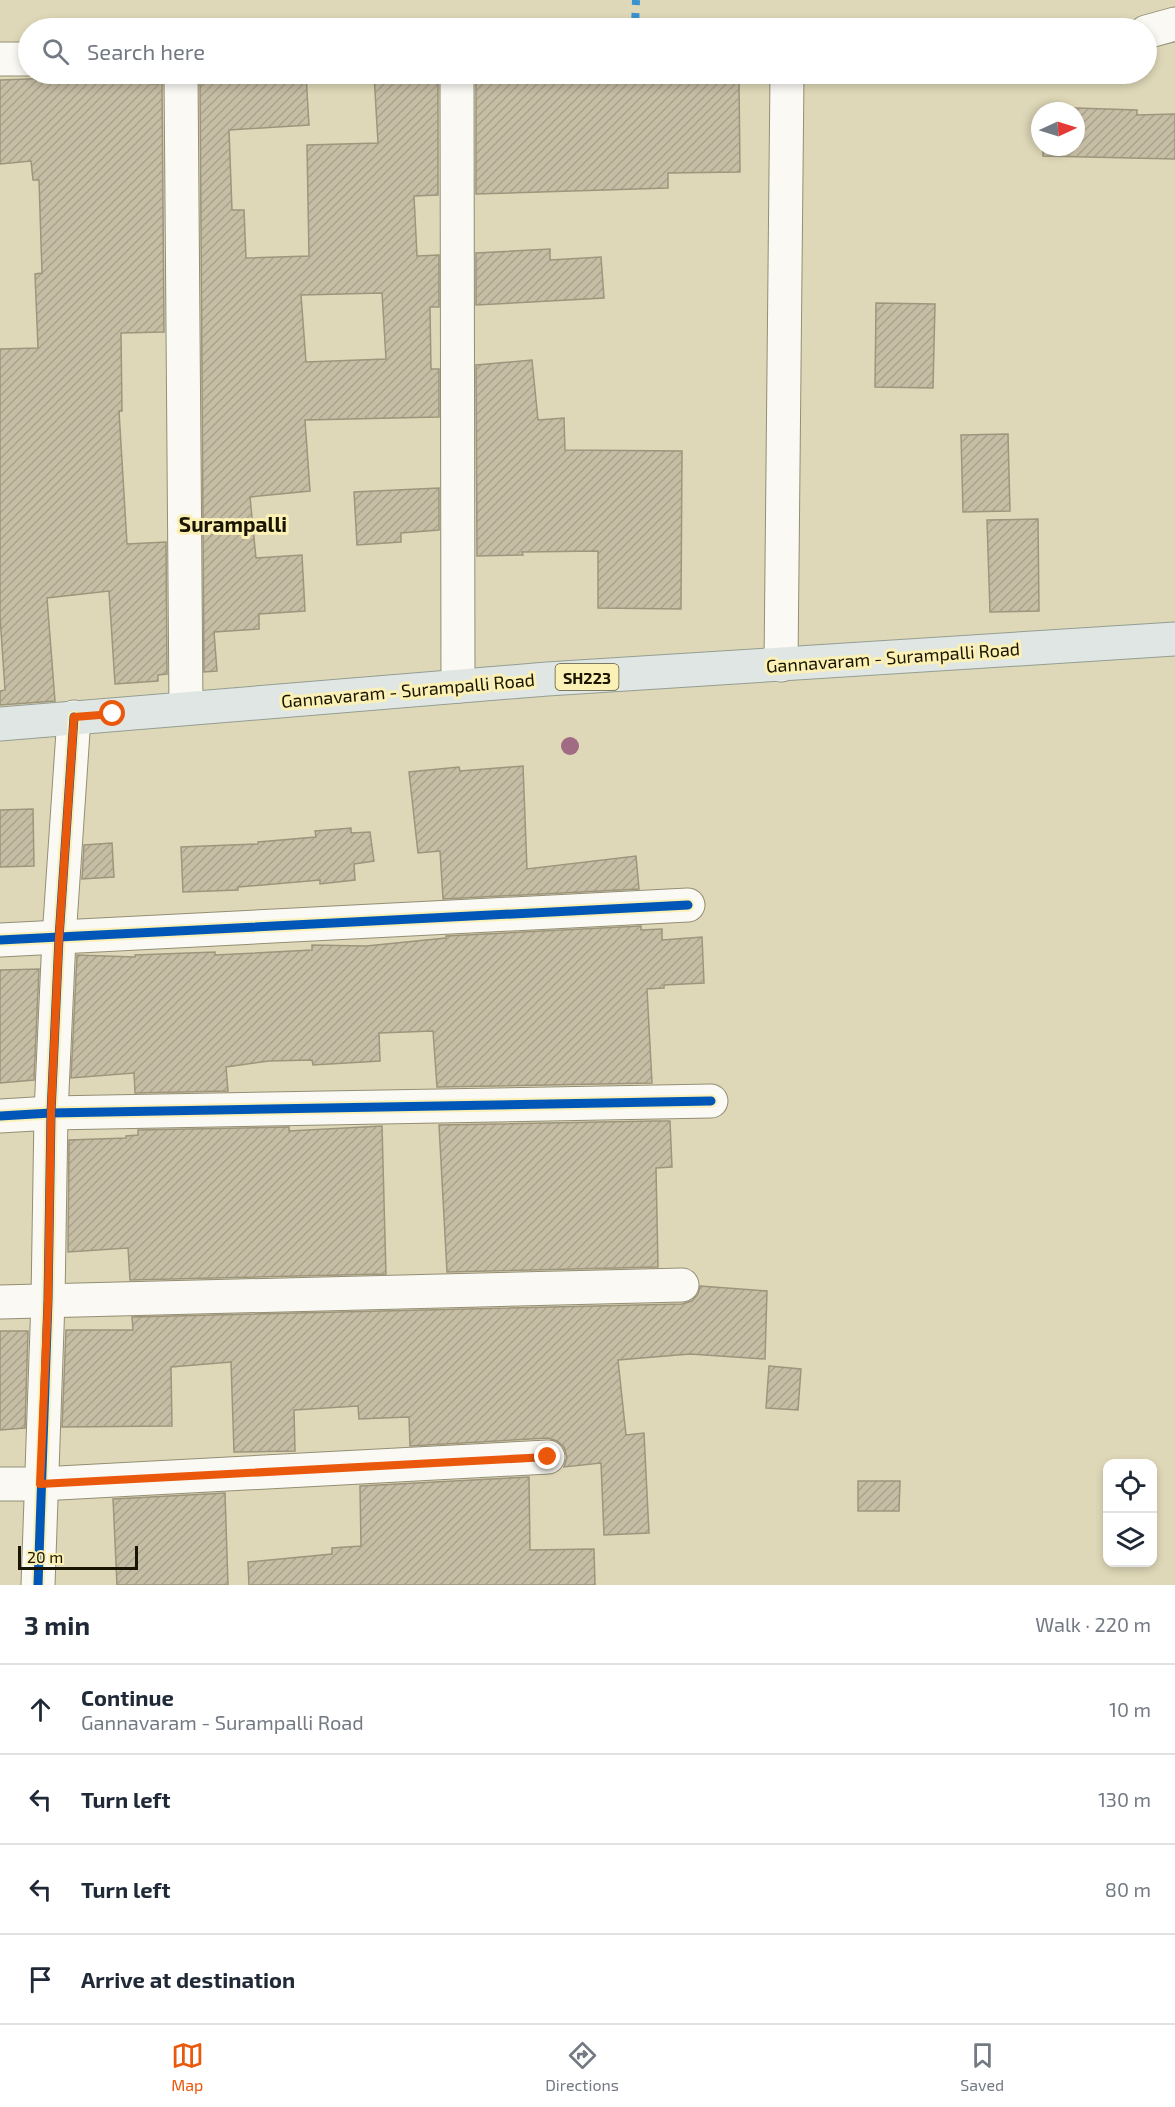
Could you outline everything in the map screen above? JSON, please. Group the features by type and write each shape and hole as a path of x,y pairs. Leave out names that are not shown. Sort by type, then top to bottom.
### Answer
{"main road":[{"name":"Gannavaram - Surampalli Road","path":"0,724 458,686 1175,639"}],"street":[{"path":"1157,29 1175,24"},
{"path":"0,59 18,59"},
{"path":"181,84 186,708"},
{"path":"457,84 458,686"},
{"path":"781,665 787,84"},
{"path":"38,1585 48,1300 51,1113 59,938 74,717"},
{"path":"0,940 688,905"},
{"path":"0,1116 51,1113 711,1101"},
{"path":"0,1302 682,1285"},
{"path":"0,1484 40,1484 548,1457"}],"building":[{"path":"18,79 18,84 162,84 164,332 121,333 122,411 119,411 127,544 166,542 167,674 158,675 158,681 115,684 109,591 47,598 55,701 0,705 0,691 5,690 0,616 0,349 38,348 35,274 42,273 39,180 33,180 31,161 0,164 0,80"},
{"path":"200,84 307,84 309,125 229,130 232,210 244,210 246,258 309,256 307,145 378,143 375,84 438,84 438,195 414,196 417,256 439,255 439,307 430,307 431,369 439,369 439,417 305,420 310,491 250,497 256,558 302,555 305,611 259,614 259,629 214,632 217,671 204,672","holes":["382,293 386,359 306,362 301,295"]},
{"path":"476,84 739,84 740,172 668,173 668,188 476,194"},
{"path":"1085,108 1137,110 1137,115 1175,114 1175,159 1043,156 1085,156"},
{"path":"550,249 550,260 601,257 604,298 476,305 476,253"},
{"path":"876,303 935,304 933,388 875,387"},
{"path":"532,360 538,420 564,418 565,450 682,451 681,609 598,608 598,551 522,552 523,555 477,556 476,365"},
{"path":"1008,434 1010,511 963,512 961,435"},
{"path":"439,488 439,530 401,533 401,542 357,545 354,492"},
{"path":"1038,519 1039,611 990,612 987,520"},
{"path":"523,766 527,869 636,856 639,889 443,899 440,851 418,853 409,772 459,767 460,771"},
{"path":"33,809 34,866 0,867 0,810"},
{"path":"351,828 351,833 370,832 374,861 354,864 355,880 320,884 320,880 238,887 238,890 183,892 181,847 258,844 258,842 316,837 315,831"},
{"path":"112,843 114,877 82,879 84,845"},
{"path":"641,926 641,930 662,929 662,940 702,937 704,983 664,985 664,988 647,989 652,1083 437,1087 433,1031 379,1033 380,1061 313,1065 312,1060 269,1061 226,1067 228,1091 135,1093 134,1073 71,1078 77,955 135,957 135,955 215,952 215,955 312,950 312,945 366,946 446,938 446,936"},
{"path":"39,969 34,1080 0,1083 0,970"},
{"path":"670,1121 672,1167 656,1168 658,1267 447,1272 439,1125"},
{"path":"382,1126 386,1274 130,1280 128,1248 68,1252 69,1140 126,1138 126,1136 138,1135 138,1130 289,1127 289,1131"},
{"path":"700,1286 767,1291 765,1359 690,1354 618,1360 626,1435 644,1433 649,1533 604,1535 601,1463 564,1467 567,1457 564,1447 548,1438 410,1446 409,1417 359,1419 358,1406 294,1410 295,1451 234,1452 231,1362 171,1367 172,1426 62,1427 66,1330 133,1330 132,1317 682,1304 692,1301 698,1294"},
{"path":"0,1331 28,1331 25,1428 0,1430"},
{"path":"769,1366 801,1369 798,1410 766,1408"},
{"path":"529,1477 530,1550 594,1549 595,1585 249,1585 248,1562 332,1554 332,1548 361,1546 360,1486"},
{"path":"858,1481 900,1481 899,1511 858,1511"},
{"path":"225,1493 228,1585 117,1585 113,1499"}],"marked path":[{"path":"635,18 636,0"}],"cycle path":[{"path":"38,1585 48,1300 51,1113 59,938 74,717"},
{"path":"0,940 688,905"},
{"path":"0,1116 51,1113 711,1101"}],"district":[{"name":"Surampalli","path":"233,523"}],"route":[{"path":"113,714 74,717 59,938 51,1113 48,1300 40,1484 548,1457"}]}
